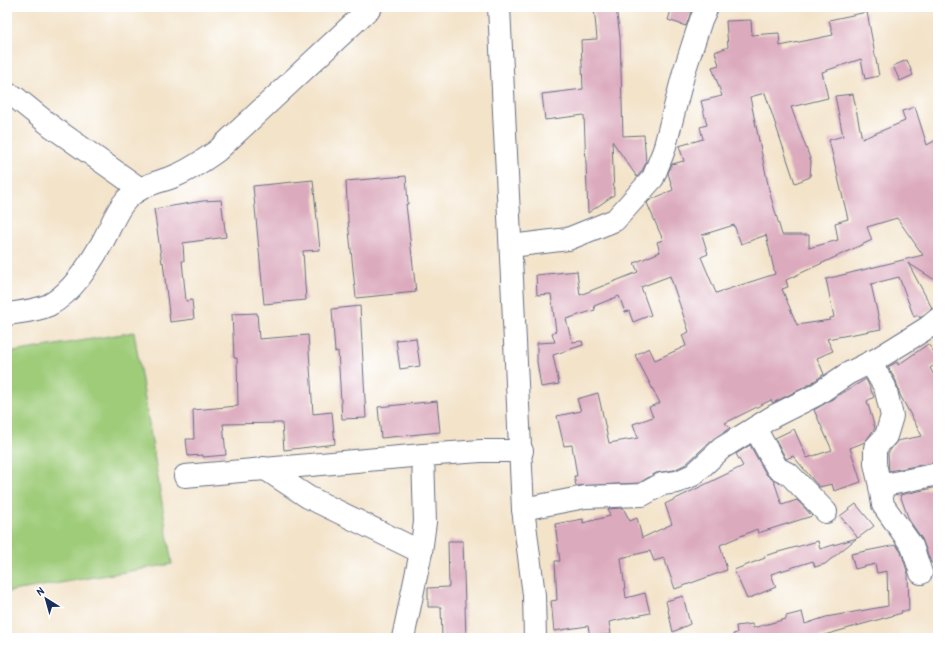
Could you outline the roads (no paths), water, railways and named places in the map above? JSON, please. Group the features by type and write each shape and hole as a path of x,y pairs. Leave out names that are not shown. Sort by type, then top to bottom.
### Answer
{"street":[{"path":"7,314 49,305 65,293 80,277 99,248 125,200 139,188 174,176 197,165 217,151 371,7"},
{"path":"499,7 522,451 523,509 534,595 535,638"},
{"path":"511,246 568,239 615,220 653,178 664,150 684,72 700,20 707,7"},
{"path":"7,94 15,97 51,126 139,188"},
{"path":"523,509 585,497 642,494 662,484 677,482 693,475 722,448 755,428 816,395 847,374 927,328 938,319"},
{"path":"870,362 885,387 892,416 886,436 875,448 874,464 883,505 912,546 921,573"},
{"path":"755,428 777,468 789,474 826,512"},
{"path":"185,476 423,455 481,451 522,451"},
{"path":"402,638 421,552 425,522 423,455"},
{"path":"264,468 308,497 421,552"},
{"path":"880,486 938,474"}]}
